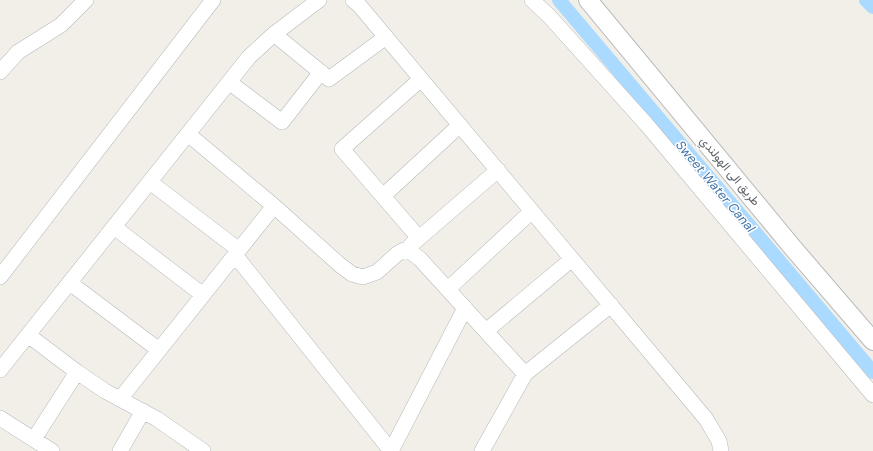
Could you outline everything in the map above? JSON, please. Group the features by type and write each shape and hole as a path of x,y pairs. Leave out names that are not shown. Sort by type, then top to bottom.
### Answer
{"street":[{"path":"0,72 18,52 61,25 86,0"},
{"path":"0,277 214,0"},
{"path":"0,370 250,57 274,34 319,0"},
{"path":"353,0 386,37 706,419 719,441 722,451"},
{"path":"532,0 550,17 647,125 873,395"},
{"name":"طريق الى الهولندي","path":"588,0 793,248 873,341"},
{"path":"274,34 329,79 386,37"},
{"path":"230,82 282,122 321,72"},
{"path":"419,238 342,149 421,79"},
{"path":"383,196 460,125"},
{"path":"188,134 274,206 340,266 352,274 363,277 376,272 404,250 498,170"},
{"path":"150,182 237,253 391,451 465,308"},
{"path":"120,399 274,206"},
{"path":"448,289 532,211"},
{"path":"114,227 203,295"},
{"path":"404,250 412,252 416,256 525,374"},
{"path":"486,331 572,259"},
{"path":"70,282 159,350"},
{"path":"482,451 525,374 611,305"},
{"path":"28,335 105,391 157,419 203,451"},
{"path":"34,440 77,372"},
{"path":"120,451 143,411"},
{"path":"0,418 52,451"}],"waterway":[{"name":"Sweet Water Canal","path":"559,0 873,372"},
{"path":"866,0 873,7"}]}
